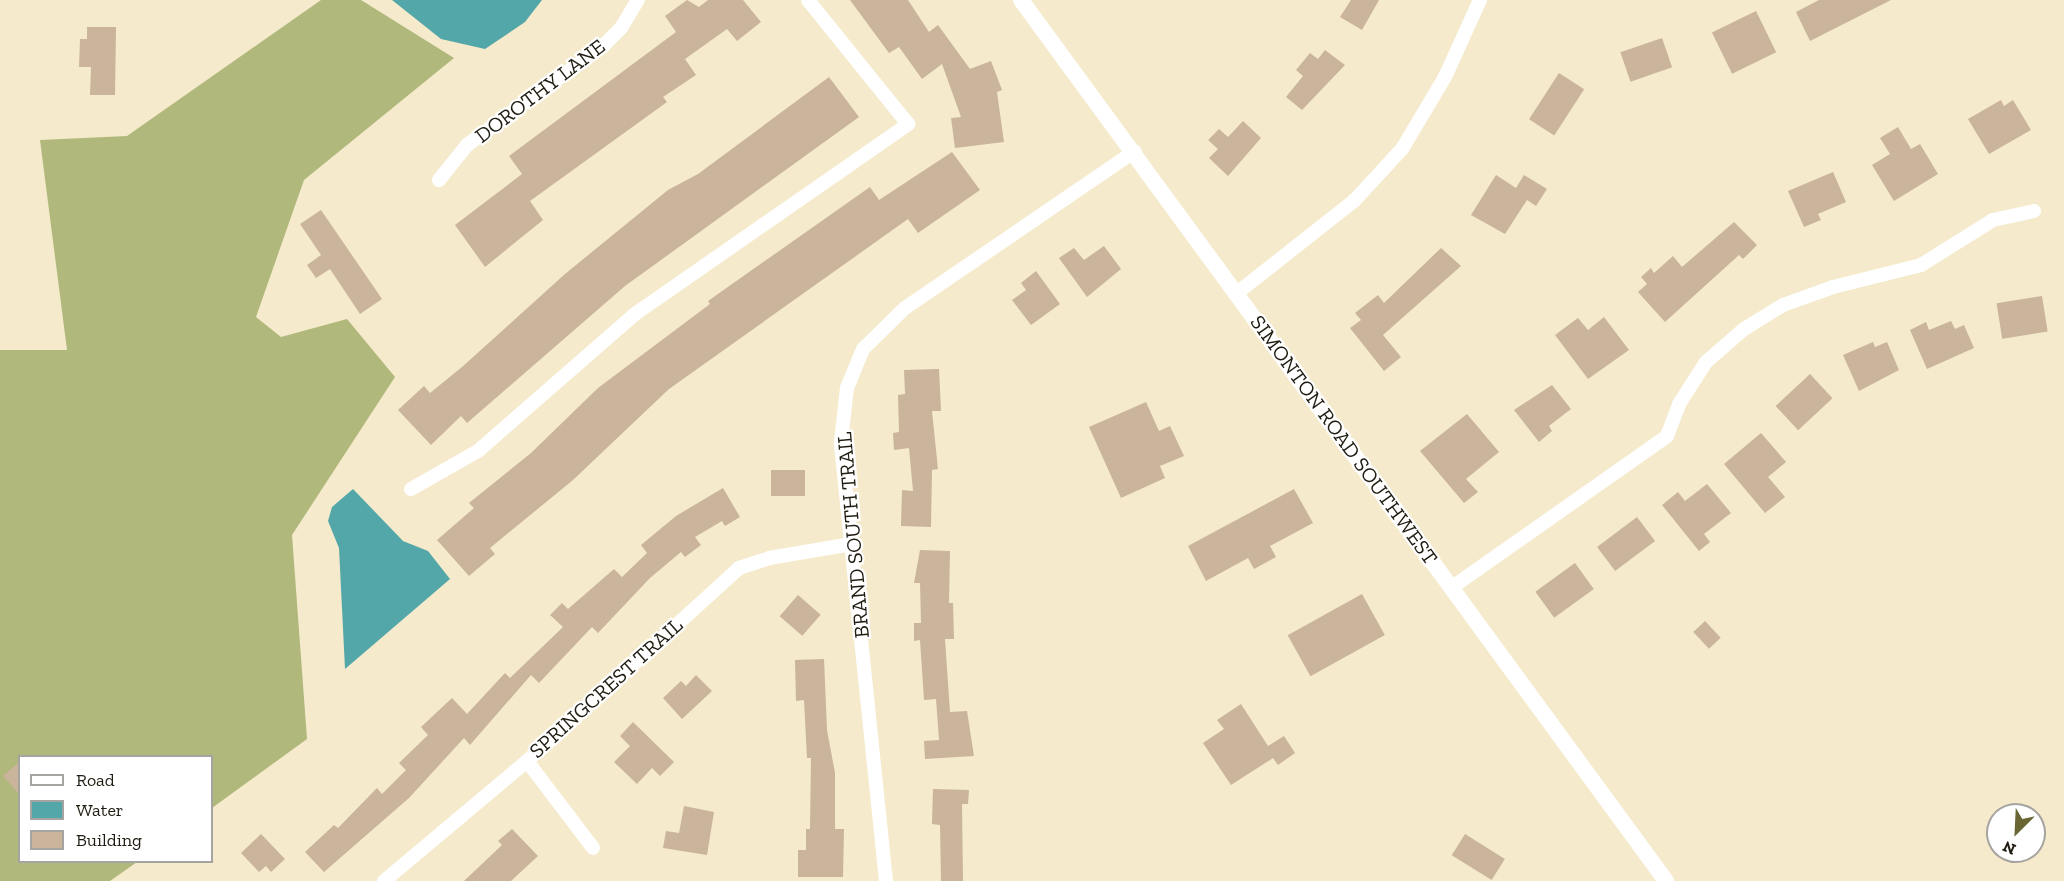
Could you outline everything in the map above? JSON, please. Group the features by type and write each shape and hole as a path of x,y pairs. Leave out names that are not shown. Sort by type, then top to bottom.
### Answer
{"street":[{"name":"DOROTHY LANE","path":"439,180 468,145 604,45 621,28 638,0"},
{"path":"411,489 478,451 635,314 908,124 808,0"},
{"name":"SIMONTON ROAD SOUTHWEST","path":"1022,0 1135,151 1665,881"},
{"path":"1237,293 1354,201 1401,149 1444,77 1480,0"},
{"name":"BRAND SOUTH TRAIL","path":"886,881 841,442 847,388 863,349 905,308 1135,151"},
{"path":"1451,588 1667,436 1679,404 1706,362 1744,329 1783,305 1833,287 1921,265 1993,220 2034,211"},
{"name":"SPRINGCREST TRAIL","path":"384,881 526,760 739,568 769,558 852,544"},
{"path":"526,760 594,848"}],"green space":[{"path":"321,0 361,0 454,58 304,180 256,317 281,337 347,319 395,377 292,535 307,739 213,807 213,755 18,755 18,863 136,863 110,881 0,881 0,350 67,350 40,140 127,136"}],"water":[{"path":"392,0 542,0 525,22 485,49 441,39"},
{"path":"353,489 403,541 428,551 450,579 345,669 339,548 328,521 332,507"}],"building":[{"path":"687,0 699,7 708,0 743,0 761,22 737,41 727,29 685,59 696,75 663,97 667,102 530,201 543,220 485,267 455,225 522,174 509,156 676,32 665,16"},
{"path":"850,0 908,0 929,32 938,25 970,69 991,61 1002,90 997,92 1004,142 955,148 951,118 961,117 942,64 922,79 899,47 889,53"},
{"path":"1351,0 1379,0 1362,30 1340,17"},
{"path":"1819,0 1891,0 1810,41 1796,12"},
{"path":"1756,11 1776,52 1732,74 1712,32"},
{"path":"87,27 116,27 115,95 90,95 91,67 79,67 80,39 87,39"},
{"path":"1662,38 1672,67 1630,82 1620,52"},
{"path":"1325,50 1345,65 1302,110 1286,97 1303,76 1296,70 1310,53 1318,59"},
{"path":"1559,73 1584,89 1554,135 1529,119"},
{"path":"829,77 859,117 625,286 467,423 461,416 431,445 398,410 424,386 430,393 462,367 565,274 668,190 698,174"},
{"path":"2001,100 2004,106 2013,100 2031,130 1989,154 1968,119"},
{"path":"1243,121 1261,138 1228,176 1209,158 1218,149 1208,140 1219,129 1228,137"},
{"path":"1898,127 1911,149 1920,144 1938,174 1894,201 1872,165 1890,154 1880,138"},
{"path":"952,152 980,190 918,233 908,219 669,389 573,480 490,548 495,554 469,576 437,540 474,508 469,503 531,453 598,388 710,304 708,301 870,187 879,200"},
{"path":"1833,172 1846,202 1818,214 1821,220 1804,227 1788,191"},
{"path":"1496,175 1516,188 1524,175 1547,189 1536,206 1527,200 1505,234 1471,215"},
{"path":"321,210 382,299 360,314 330,269 316,278 307,265 321,255 300,224"},
{"path":"1734,222 1757,245 1743,259 1739,255 1665,322 1638,292 1647,284 1641,277 1651,268 1654,273 1673,256 1682,267"},
{"path":"1104,246 1121,269 1087,297 1059,258 1074,248 1084,260"},
{"path":"1441,248 1461,266 1383,335 1401,357 1384,371 1350,328 1361,320 1355,313 1378,295 1384,303"},
{"path":"1036,271 1060,304 1031,325 1012,300 1026,290 1021,283"},
{"path":"2042,296 2048,332 2002,339 1997,303"},
{"path":"1604,317 1629,350 1588,379 1555,335 1578,318 1588,330"},
{"path":"1951,321 1955,329 1964,325 1974,348 1927,369 1910,330 1926,322 1929,330"},
{"path":"1873,342 1875,347 1887,342 1899,370 1859,391 1843,355"},
{"path":"939,369 941,411 932,411 938,469 932,470 931,527 901,526 902,490 913,491 909,448 894,450 893,433 899,432 898,395 905,394 904,370"},
{"path":"1810,374 1833,398 1798,430 1776,406"},
{"path":"1552,385 1571,409 1549,426 1552,431 1539,442 1514,410"},
{"path":"1146,402 1159,431 1170,426 1184,456 1160,466 1165,478 1121,498 1089,427"},
{"path":"1467,414 1499,452 1466,479 1478,492 1464,503 1420,451"},
{"path":"1761,433 1786,462 1768,477 1785,497 1765,513 1724,464"},
{"path":"771,470 805,470 805,496 771,496"},
{"path":"1707,484 1731,513 1704,534 1710,542 1699,551 1662,505 1678,492 1685,501"},
{"path":"723,488 740,517 725,526 722,521 695,537 701,545 685,557 681,552 650,578 598,633 592,627 539,683 531,675 470,745 464,738 409,798 324,872 305,852 334,825 338,828 377,788 382,794 406,770 399,763 428,735 421,727 452,698 467,714 505,673 510,678 563,627 550,615 562,603 568,609 614,569 622,577 647,553 641,545 676,516"},
{"path":"1294,489 1313,523 1270,546 1276,557 1254,569 1248,558 1206,581 1188,546"},
{"path":"1637,517 1655,541 1615,571 1597,547"},
{"path":"920,550 950,551 949,603 953,603 954,639 945,639 950,712 967,711 974,756 925,759 924,741 939,740 936,699 924,700 920,640 914,641 914,623 921,623 920,583 914,583"},
{"path":"1575,563 1594,589 1554,618 1535,592"},
{"path":"1362,594 1385,635 1310,676 1288,635"},
{"path":"798,595 821,615 802,636 780,616"},
{"path":"1705,621 1721,638 1709,649 1693,632"},
{"path":"824,659 827,730 835,773 835,829 844,829 843,877 798,877 798,850 806,850 806,829 810,829 811,758 807,758 804,700 796,701 795,660"},
{"path":"696,675 712,691 682,719 663,698 681,681 686,686"},
{"path":"1241,704 1268,746 1284,736 1295,753 1278,765 1273,758 1231,785 1203,743 1224,729 1217,720"},
{"path":"633,722 674,762 660,776 652,768 637,784 614,762 630,746 620,736"},
{"path":"18,763 18,793 3,776"},
{"path":"933,789 969,790 968,804 962,804 963,881 941,881 940,825 932,824"},
{"path":"684,806 714,812 707,855 663,848 666,831 679,833"},
{"path":"512,829 538,856 511,881 464,881 502,845 498,841"},
{"path":"261,834 285,859 271,872 266,866 259,872 241,853"},
{"path":"1465,834 1505,859 1492,880 1452,855"}]}
